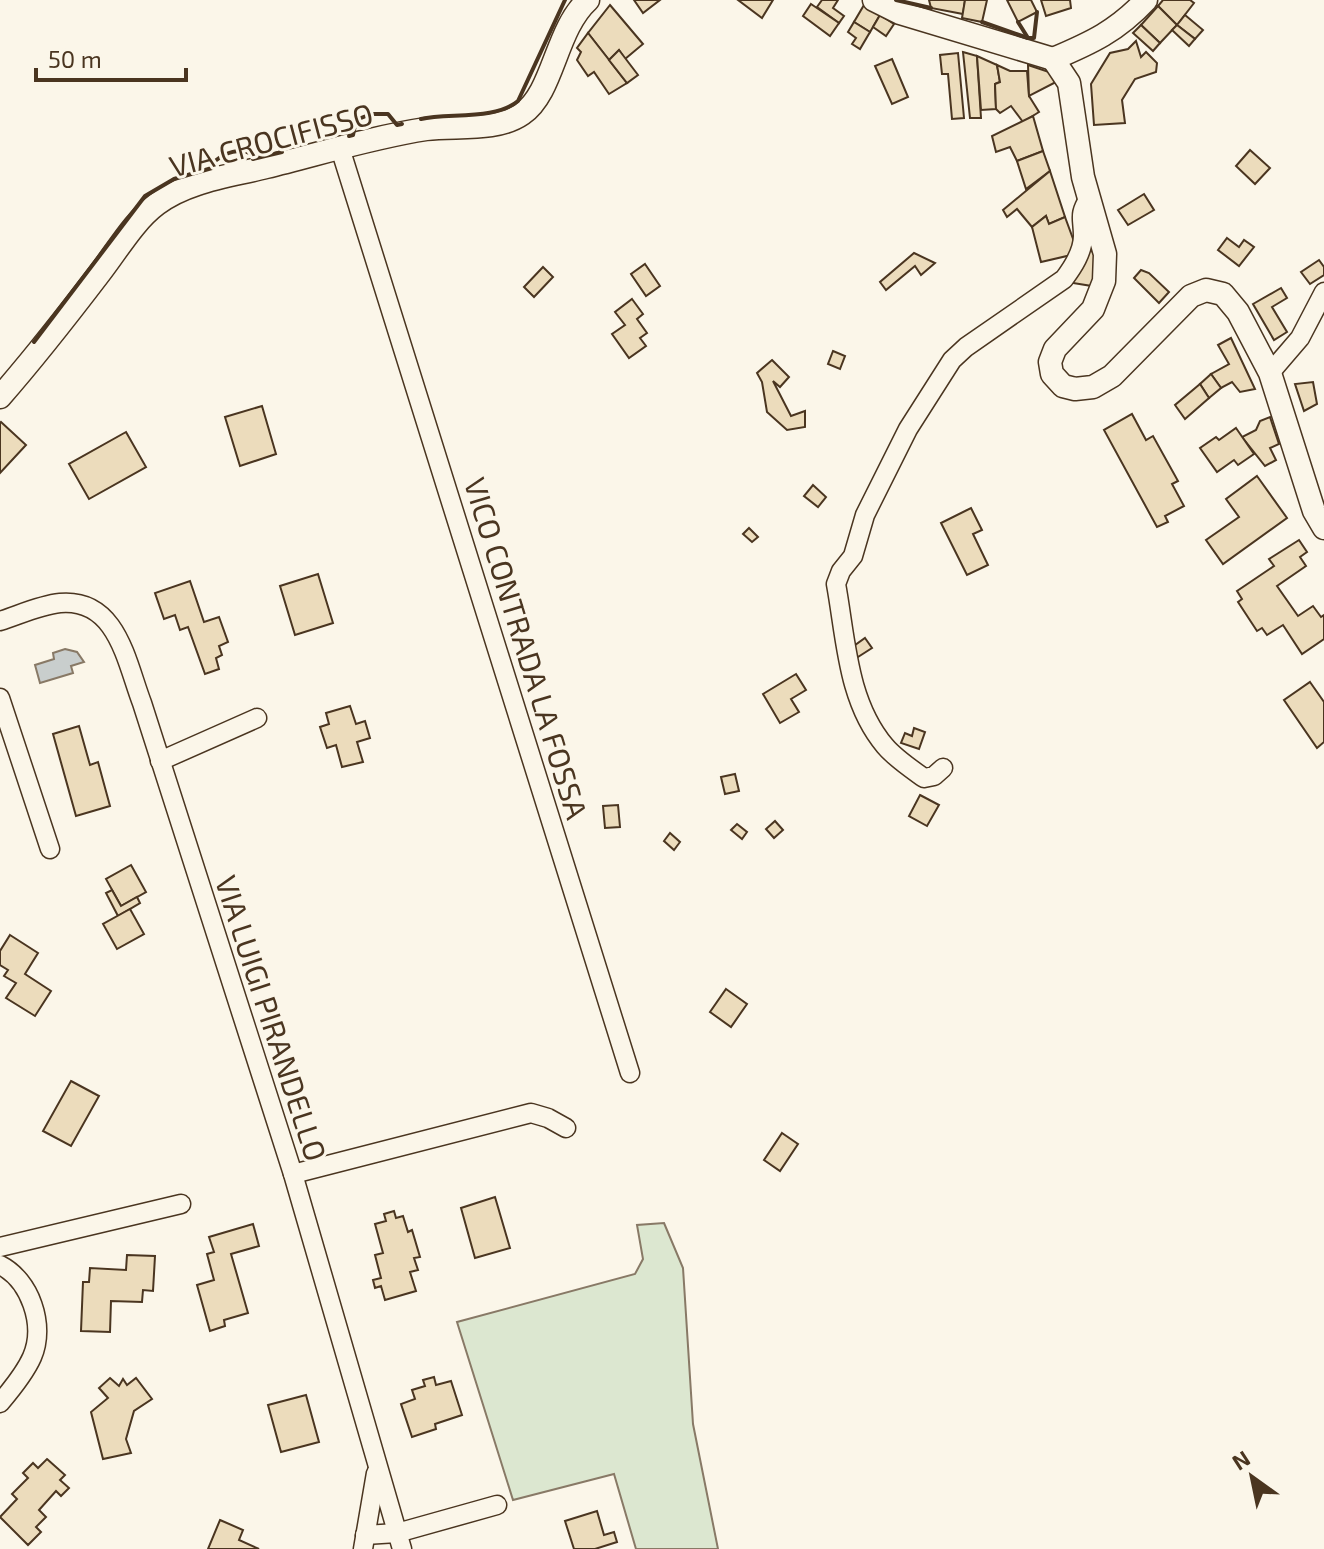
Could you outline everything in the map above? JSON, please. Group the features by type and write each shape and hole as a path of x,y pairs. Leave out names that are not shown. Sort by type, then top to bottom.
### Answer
{"street":[{"name":"VIA CROCIFISSO","path":"0,397 46,345 156,204 200,184 340,148 426,129 506,122 530,108 570,20 588,0"},
{"path":"874,0 900,13 1053,59 1069,83 1083,177 1105,254 1104,281 1093,309 1055,349 1050,362 1052,374 1063,386 1075,389 1093,387 1112,376 1191,296 1206,290 1223,294 1238,312 1270,373 1314,511 1324,528"},
{"path":"1053,59 1103,37 1126,21 1146,0"},
{"name":"VICO CONTRADA LA FOSSA","path":"340,148 630,1073"},
{"path":"943,768 934,776 924,778 884,745 869,720 853,681 836,584 841,571 853,556 865,515 878,487 919,410 952,360 966,347 1064,279 1075,264 1083,239 1080,213 1089,198"},
{"path":"1270,373 1300,338 1324,292"},
{"name":"VIA LUIGI PIRANDELLO","path":"0,621 57,603 76,603 93,607 107,620 120,644 293,1174 399,1541"},
{"path":"0,698 50,849"},
{"path":"160,761 257,718"},
{"path":"293,1174 531,1113 566,1128"},
{"path":"0,1247 181,1204"},
{"path":"0,1265 14,1272 30,1296 38,1333 32,1357 0,1403"},
{"path":"377,1468 364,1542 399,1541 497,1505"}],"green space":[{"path":"664,1223 683,1268 693,1424 718,1549 636,1549 614,1474 513,1500 457,1322 635,1274 643,1259 637,1225"}],"shaded area":[{"path":"65,649 77,652 84,662 71,666 73,673 40,683 35,665 54,659 53,653"}],"building":[{"path":"634,0 660,0 643,13"},
{"path":"738,0 773,0 762,18"},
{"path":"822,0 838,0 833,8 844,16 839,23 817,7"},
{"path":"929,0 965,0 963,14 931,8"},
{"path":"965,0 987,0 982,22 962,18"},
{"path":"1007,0 1031,0 1037,12 1018,22"},
{"path":"1041,0 1070,0 1071,8 1046,16"},
{"path":"1163,0 1190,0 1194,3 1177,25 1158,6"},
{"path":"811,4 839,23 830,36 803,16"},
{"path":"610,5 643,44 625,59 619,50 609,60 588,33"},
{"path":"864,5 880,15 870,32 854,22"},
{"path":"1158,6 1177,25 1160,43 1141,25"},
{"path":"880,15 894,24 886,36 873,27"},
{"path":"1185,15 1203,30 1195,39 1177,25"},
{"path":"854,22 870,32 860,49 852,44 856,38 848,32"},
{"path":"1141,25 1160,43 1153,51 1133,33"},
{"path":"1177,25 1195,39 1189,46 1172,30"},
{"path":"588,33 627,83 609,94 594,72 588,76 577,60 581,52 577,48"},
{"path":"1136,41 1141,57 1146,52 1157,63 1156,72 1135,79 1122,100 1125,123 1094,125 1091,84 1110,53 1128,49"},
{"path":"619,50 638,75 627,83 609,60"},
{"path":"963,52 977,56 981,118 970,118"},
{"path":"958,53 964,118 952,119 948,74 942,74 940,55"},
{"path":"977,56 997,65 1000,82 995,84 996,109 981,110"},
{"path":"892,59 908,97 892,104 875,66"},
{"path":"997,65 1010,71 1027,71 1029,96 1039,112 1023,122 1011,106 1000,113 996,109 995,84 1000,82"},
{"path":"1028,65 1052,73 1056,82 1029,96"},
{"path":"1033,116 1043,151 1017,161 1010,147 996,152 992,136"},
{"path":"1250,150 1270,168 1255,184 1236,166"},
{"path":"1043,151 1050,171 1026,189 1017,161"},
{"path":"1050,171 1065,217 1049,224 1046,216 1032,227 1017,209 1007,217 1003,210"},
{"path":"1144,194 1154,210 1128,225 1118,210"},
{"path":"1046,216 1049,224 1065,217 1076,247 1071,255 1041,262 1032,227"},
{"path":"1227,238 1239,247 1244,240 1254,247 1239,266 1218,250"},
{"path":"1088,244 1096,258 1092,286 1073,283"},
{"path":"914,253 935,263 921,275 915,266 886,290 880,282"},
{"path":"1319,260 1324,267 1324,275 1310,284 1301,272"},
{"path":"645,264 660,286 646,296 631,274"},
{"path":"543,267 553,277 534,297 524,287"},
{"path":"1141,270 1149,273 1169,292 1159,303 1134,278"},
{"path":"1281,288 1287,298 1272,307 1287,332 1274,340 1253,304"},
{"path":"632,299 643,314 637,319 647,333 640,338 646,346 629,358 612,334 625,325 615,312"},
{"path":"1231,338 1255,389 1240,392 1232,382 1221,388 1211,374 1229,364 1218,345"},
{"path":"833,351 845,356 840,369 828,364"},
{"path":"772,360 789,377 780,387 773,381 791,416 805,411 805,427 787,430 767,412 762,382 757,373"},
{"path":"1211,374 1221,388 1209,398 1200,384"},
{"path":"1313,382 1317,404 1304,411 1295,384"},
{"path":"1200,384 1209,398 1185,419 1175,405"},
{"path":"262,406 276,454 240,466 225,417"},
{"path":"1132,414 1146,440 1153,436 1178,481 1172,484 1184,506 1165,516 1168,522 1157,527 1104,430"},
{"path":"1270,417 1279,444 1270,448 1276,460 1265,466 1242,437 1256,430 1260,421"},
{"path":"0,423 26,445 0,473"},
{"path":"1236,428 1254,454 1238,465 1234,460 1217,472 1200,448"},
{"path":"126,432 146,467 89,499 69,464"},
{"path":"1257,476 1287,518 1223,564 1206,540 1239,517 1226,499"},
{"path":"813,485 826,497 818,507 804,496"},
{"path":"971,508 982,530 973,534 988,565 967,575 941,523"},
{"path":"749,528 758,537 752,542 743,534"},
{"path":"1299,540 1307,552 1300,557 1306,566 1277,586 1298,616 1313,606 1321,617 1324,615 1324,639 1302,654 1283,625 1267,635 1262,628 1257,631 1238,602 1242,599 1237,591 1274,566 1269,559"},
{"path":"318,574 333,623 295,635 280,586"},
{"path":"190,581 204,622 219,617 228,642 219,646 222,655 216,658 219,669 205,674 188,627 180,630 175,615 164,619 155,593"},
{"path":"865,638 872,648 858,657 851,648"},
{"path":"796,674 806,690 791,699 799,712 780,723 763,694"},
{"path":"1310,682 1324,702 1324,742 1317,748 1284,700"},
{"path":"350,706 356,724 365,721 370,738 357,742 363,762 342,767 336,745 327,748 320,727 329,724 326,713"},
{"path":"79,726 90,765 98,762 110,806 76,816 53,734"},
{"path":"914,728 925,732 919,749 901,743 905,733 912,736"},
{"path":"735,774 739,791 725,794 721,777"},
{"path":"920,795 939,805 927,826 909,816"},
{"path":"618,805 620,827 605,828 603,806"},
{"path":"775,821 783,830 774,838 766,829"},
{"path":"737,824 747,832 742,839 731,830"},
{"path":"670,833 680,842 674,850 664,841"},
{"path":"131,865 146,892 121,906 106,879"},
{"path":"112,890 121,906 137,897 140,903 118,916 106,893"},
{"path":"130,909 144,934 117,949 103,924"},
{"path":"10,935 38,953 25,974 51,991 35,1016 6,998 16,983 4,976 8,970 0,965 0,951"},
{"path":"726,989 747,1004 731,1027 710,1012"},
{"path":"71,1081 99,1096 71,1146 43,1131"},
{"path":"782,1133 798,1144 780,1171 764,1160"},
{"path":"495,1197 510,1248 475,1258 461,1208"},
{"path":"394,1211 396,1218 403,1216 408,1232 412,1230 420,1257 414,1258 418,1270 410,1272 416,1291 385,1300 381,1286 375,1288 373,1280 381,1278 375,1255 383,1253 375,1224 386,1221 384,1214"},
{"path":"253,1224 259,1246 231,1254 248,1313 224,1320 225,1326 210,1331 197,1285 214,1280 207,1254 214,1252 209,1237"},
{"path":"127,1255 155,1256 153,1291 143,1290 142,1302 111,1301 110,1332 81,1331 83,1282 89,1282 90,1268 126,1270"},
{"path":"434,1377 436,1385 451,1381 462,1415 435,1424 436,1429 412,1437 401,1404 415,1399 412,1390 425,1386 423,1380"},
{"path":"110,1378 119,1386 123,1379 127,1385 136,1378 152,1399 134,1411 126,1439 131,1453 103,1459 91,1412 108,1398 99,1388"},
{"path":"306,1395 319,1442 281,1452 268,1405"},
{"path":"47,1459 65,1475 60,1480 69,1488 61,1496 56,1491 39,1510 46,1517 36,1527 41,1532 28,1545 0,1517 17,1499 12,1494 28,1478 23,1473 33,1463 38,1468"},
{"path":"597,1511 604,1535 614,1532 617,1542 595,1549 574,1549 565,1521"},
{"path":"220,1520 243,1530 239,1540 259,1549 208,1549"}],"wall":[{"path":"421,119 498,111 518,101 565,0"},
{"path":"896,0 931,8"},
{"path":"1018,22 1028,38 1034,38 1037,12"},
{"path":"982,22 1028,38"},
{"path":"349,136 353,135 356,120 371,114 388,114 397,125 402,124"},
{"path":"34,342 145,196 174,179 212,168 215,161 233,152 247,152 252,154 253,159 282,152"}]}
